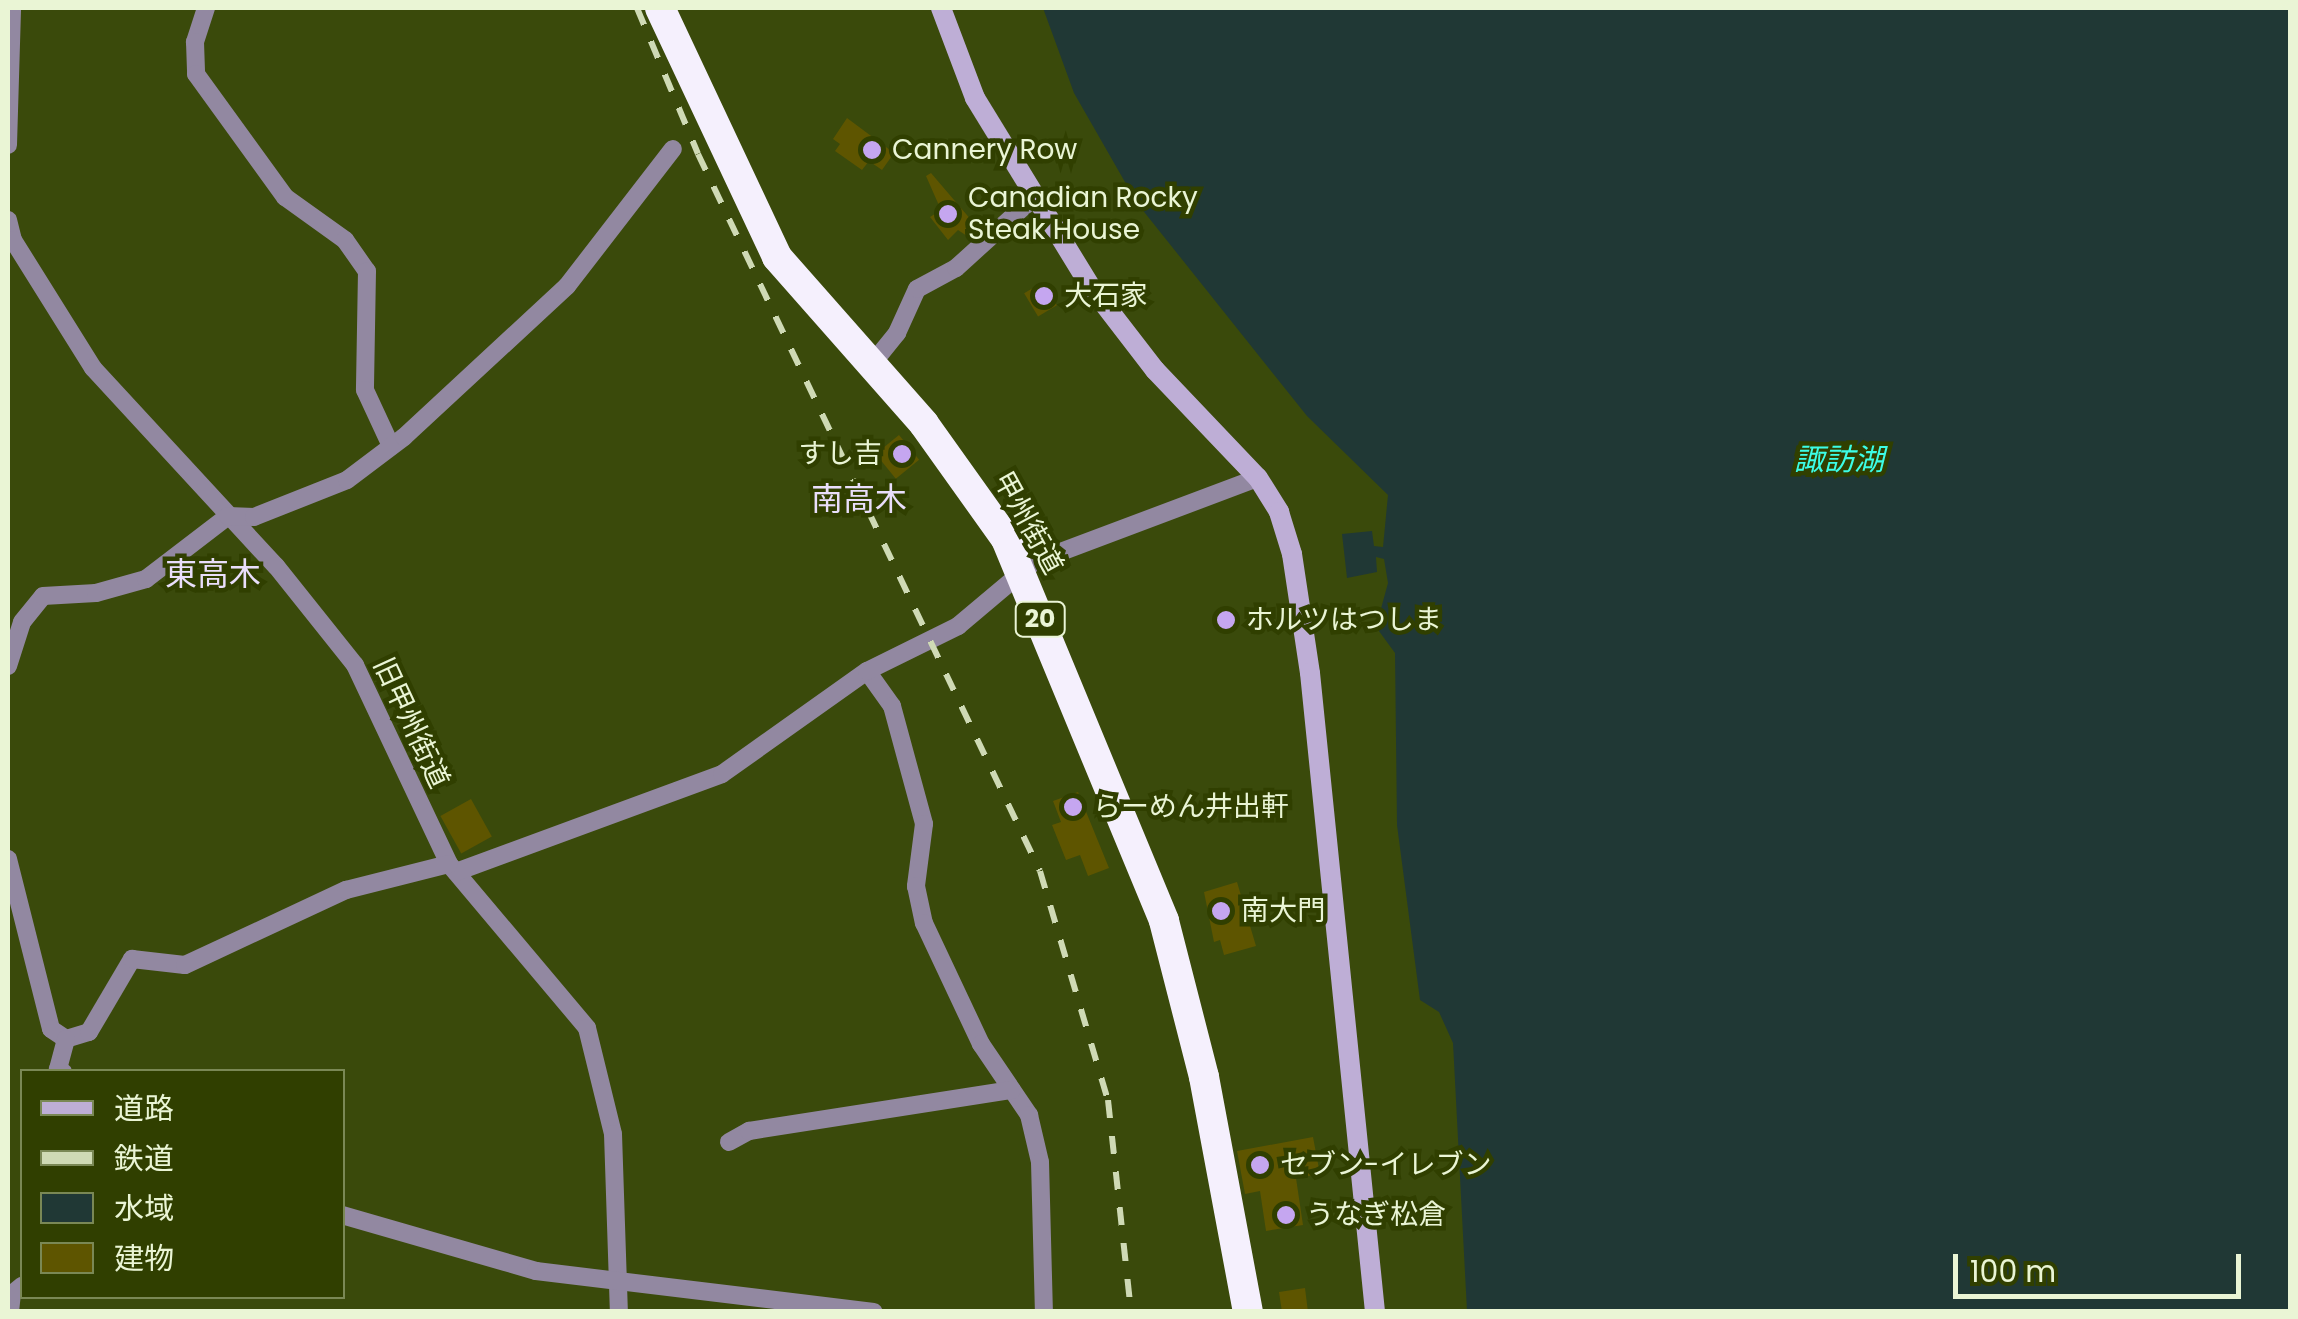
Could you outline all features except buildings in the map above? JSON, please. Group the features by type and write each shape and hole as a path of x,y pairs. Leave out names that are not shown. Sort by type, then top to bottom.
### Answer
{"highway":[{"name":"甲州街道","path":"660,8 777,258 872,364 979,496 1023,577 1169,936 1204,1077 1248,1312"}],"street":[{"path":"8,145 12,8"},
{"path":"206,8 195,42 196,74 285,197 344,240 367,272 365,390 391,446"},
{"path":"941,8 975,98 1032,198 1155,370 1258,478 1279,512 1292,554 1310,673 1375,1312"},
{"path":"8,666 22,622 43,596 96,593 146,579 228,516 254,517 347,480 391,446 488,365 567,286 673,149"},
{"path":"872,364 897,333 902,309 917,289 956,268 1032,198"},
{"name":"旧甲州街道","path":"8,220 13,240 93,368 228,516 355,665 452,868 588,1028 598,1052 618,1195 619,1312"},
{"path":"66,1040 89,1032 132,959 185,965 346,890 452,868 722,774 867,671 958,626 1023,577 1034,562 1060,548 1258,478"},
{"path":"867,671 892,706 924,824 916,886 924,924 949,983 1029,1115 1040,1162 1044,1312"},
{"path":"8,859 50,1030 66,1040"},
{"path":"60,1069 66,1040"},
{"path":"730,1142 749,1131 1012,1090"},
{"path":"345,1216 536,1272 874,1312"},
{"path":"10,1312 12,1294 20,1288"}],"water":[{"name":"諏訪湖","path":"1043,8 2290,8 2290,1311 1467,1311 1453,1043 1439,1012 1420,1000 1397,825 1395,653 1376,627 1388,583 1384,559 1376,557 1377,572 1347,578 1342,534 1372,531 1374,546 1383,547 1388,495 1307,416 1137,203 1074,93"}],"railway":[{"path":"637,8 698,154 1040,871 1108,1100 1131,1312"}],"place":[{"name":"Cannery Row","path":"872,150"},
{"name":"Canadian Rocky Steak House","path":"948,214"},
{"name":"大石家","path":"1044,296"},
{"name":"すし吉","path":"902,454"},
{"name":"ホルツはつしま","path":"1226,620"},
{"name":"らーめん井出軒","path":"1073,807"},
{"name":"南大門","path":"1221,911"},
{"name":"セブン-イレブン","path":"1260,1165"},
{"name":"うなぎ松倉","path":"1286,1215"}],"district":[{"name":"南高木","path":"859,499"},
{"name":"東高木","path":"213,574"}]}
